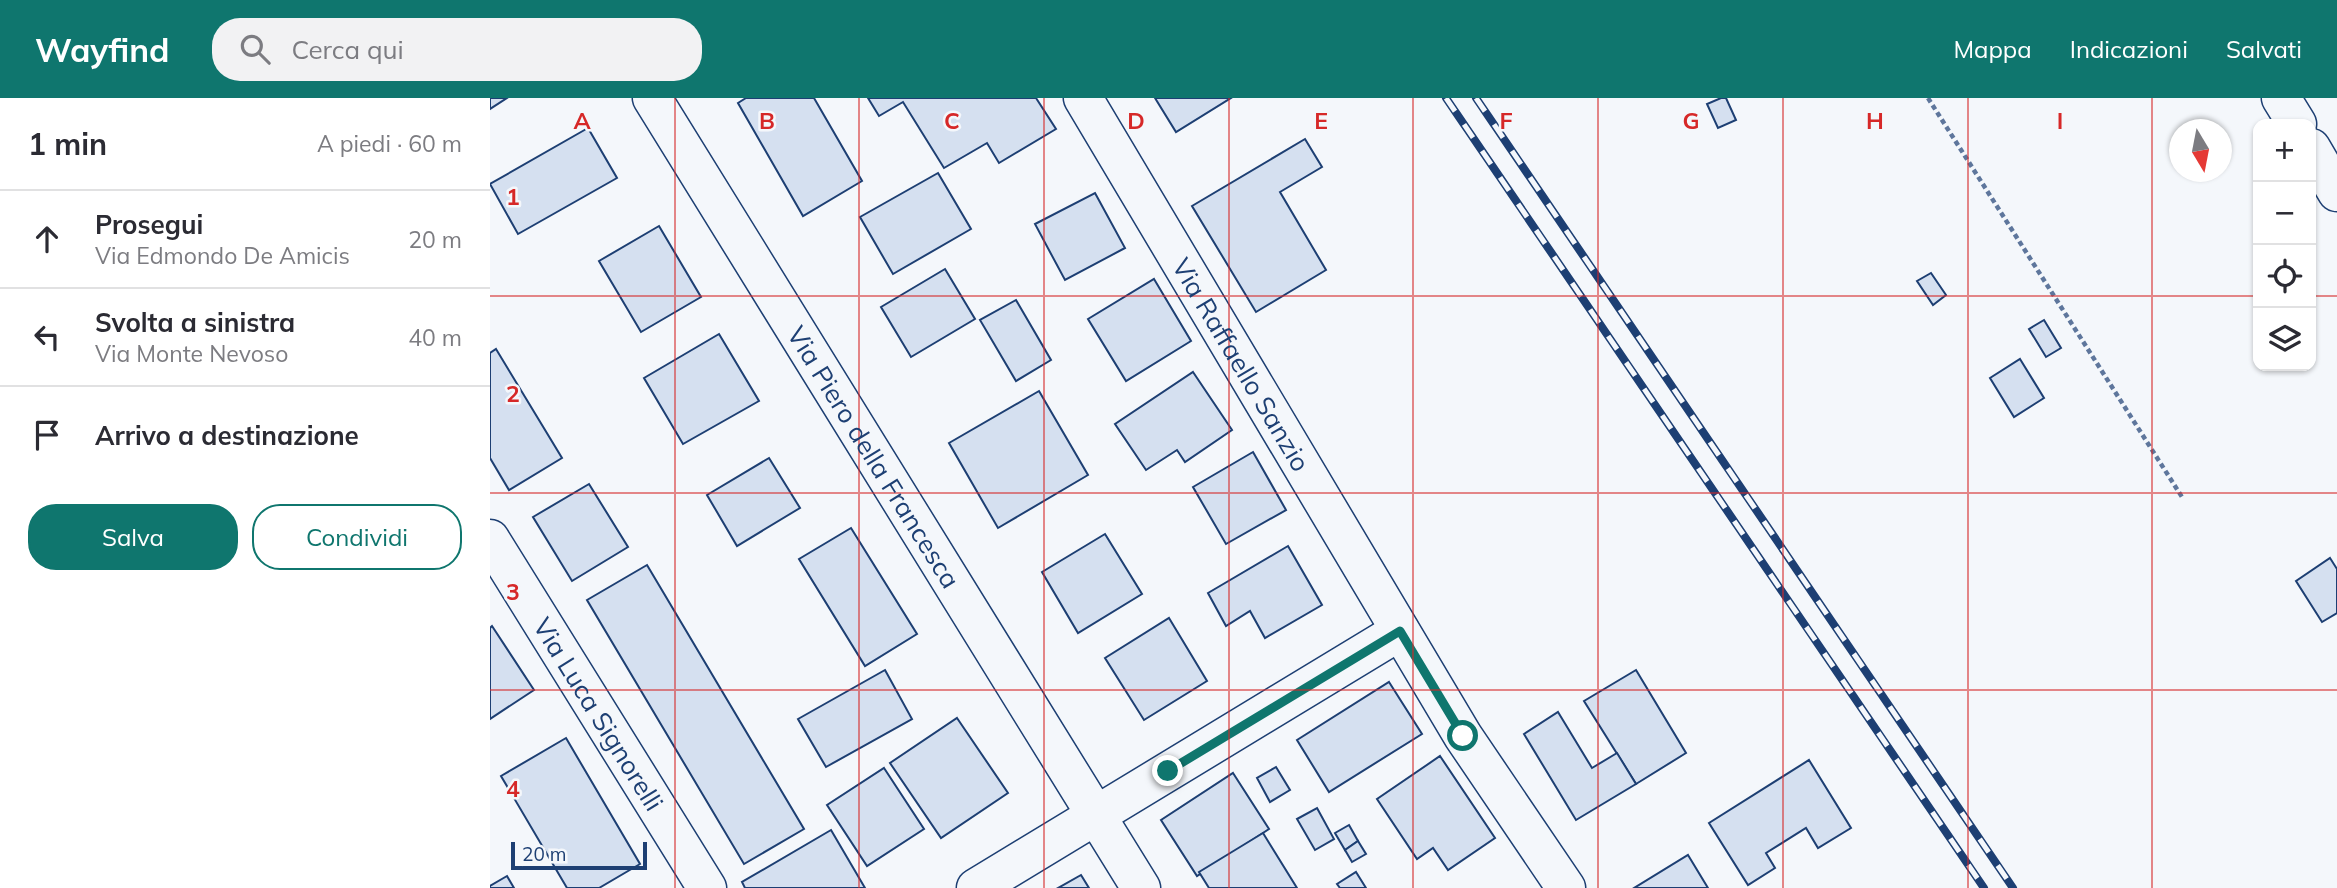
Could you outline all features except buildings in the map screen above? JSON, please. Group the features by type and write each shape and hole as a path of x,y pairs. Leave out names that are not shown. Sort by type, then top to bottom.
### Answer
{"street":[{"name":"Via Piero della Francesca","path":"652,98 1141,888"},
{"name":"Via Raffaello Sanzio","path":"1083,98 1463,736 1566,888"},
{"path":"2281,98 2294,119"},
{"path":"2316,156 2337,192"},
{"name":"Via Luca Signorelli","path":"490,540 708,888"},
{"path":"976,888 1400,631"}],"path":[{"path":"1928,98 2182,497"}],"railway":[{"path":"1446,98 1984,888"},
{"path":"1476,98 2013,888"}],"route":[{"path":"1168,771 1400,631 1463,736"}]}
